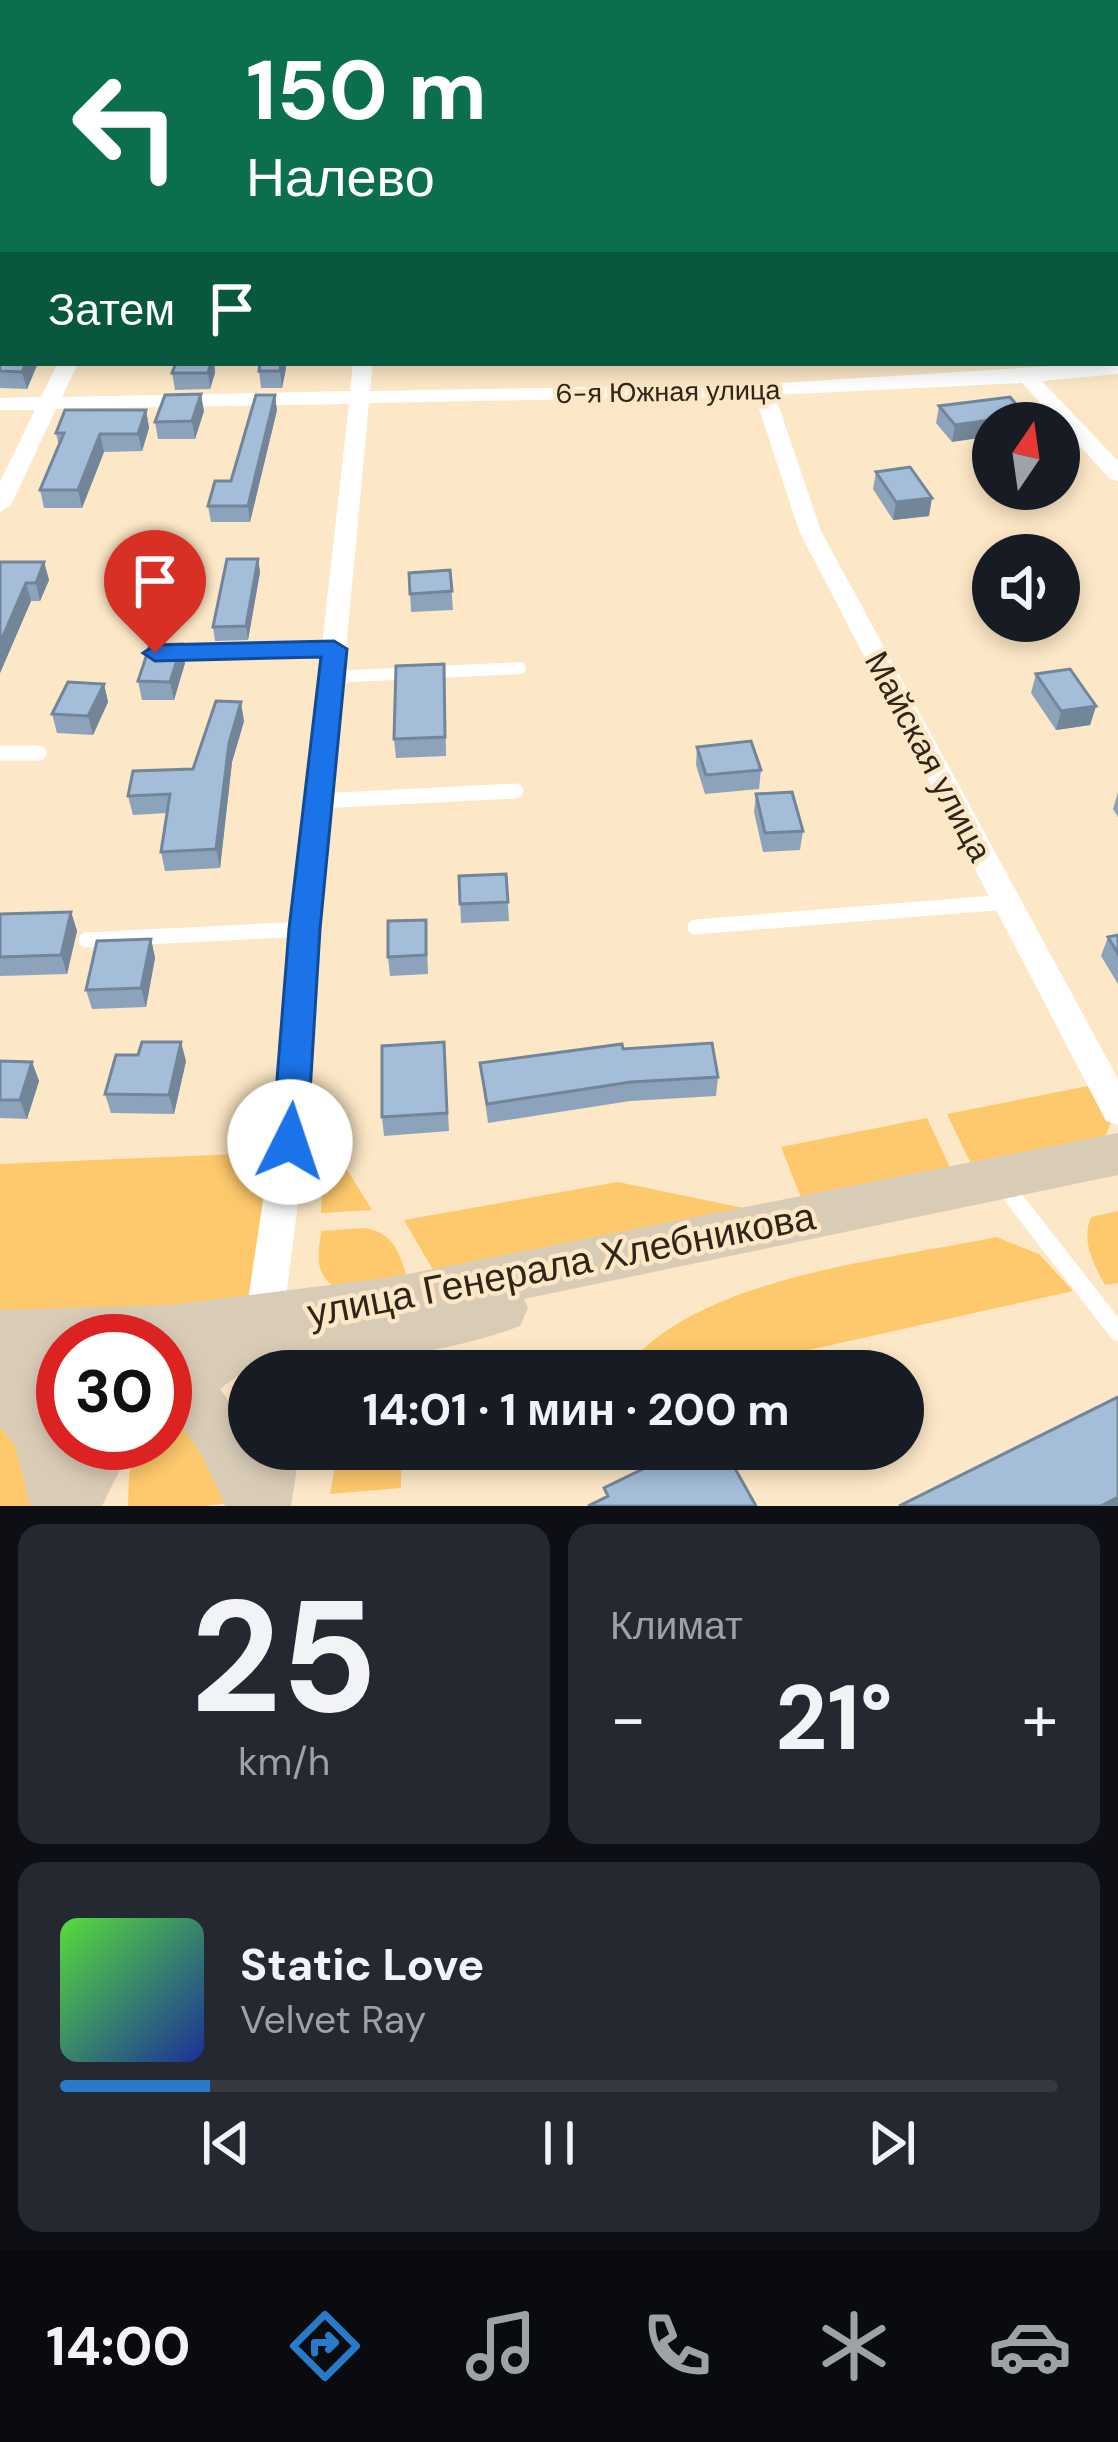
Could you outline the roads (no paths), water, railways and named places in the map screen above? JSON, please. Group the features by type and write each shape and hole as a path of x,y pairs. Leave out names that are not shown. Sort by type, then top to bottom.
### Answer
{"street":[{"path":"0,505 67,366"},
{"path":"246,1337 290,1142 304,929 363,366"},
{"path":"668,366 676,392"},
{"name":"6-я Южная улица","path":"0,404 763,390 951,372 1027,377 1118,368"},
{"path":"1027,377 1118,474"},
{"name":"Майская улица","path":"763,390 810,531 1118,1112"},
{"name":"улица Генерала Хлебникова","path":"1006,1191 1118,1154"},
{"name":"улица Генерала Хлебникова","path":"392,1316 1006,1191 1118,1181"},
{"path":"192,1378 246,1337 392,1316"},
{"path":"346,1350 392,1316"},
{"name":"улица Генерала Хлебникова","path":"0,1335 36,1342"},
{"name":"улица Генерала Хлебникова","path":"192,1340 246,1337"},
{"name":"улица Генерала Хлебникова","path":"0,1365 36,1355"},
{"path":"0,1385 40,1431 60,1506"},
{"path":"192,1415 258,1506"},
{"path":"71,1506 90,1470"},
{"path":"258,1506 266,1470"}],"lane":[{"path":"155,653 520,668"},
{"path":"0,753 39,753"},
{"path":"319,801 516,791"},
{"path":"695,927 1007,902"},
{"path":"86,940 304,929"},
{"path":"1006,1191 1118,1332"}]}
